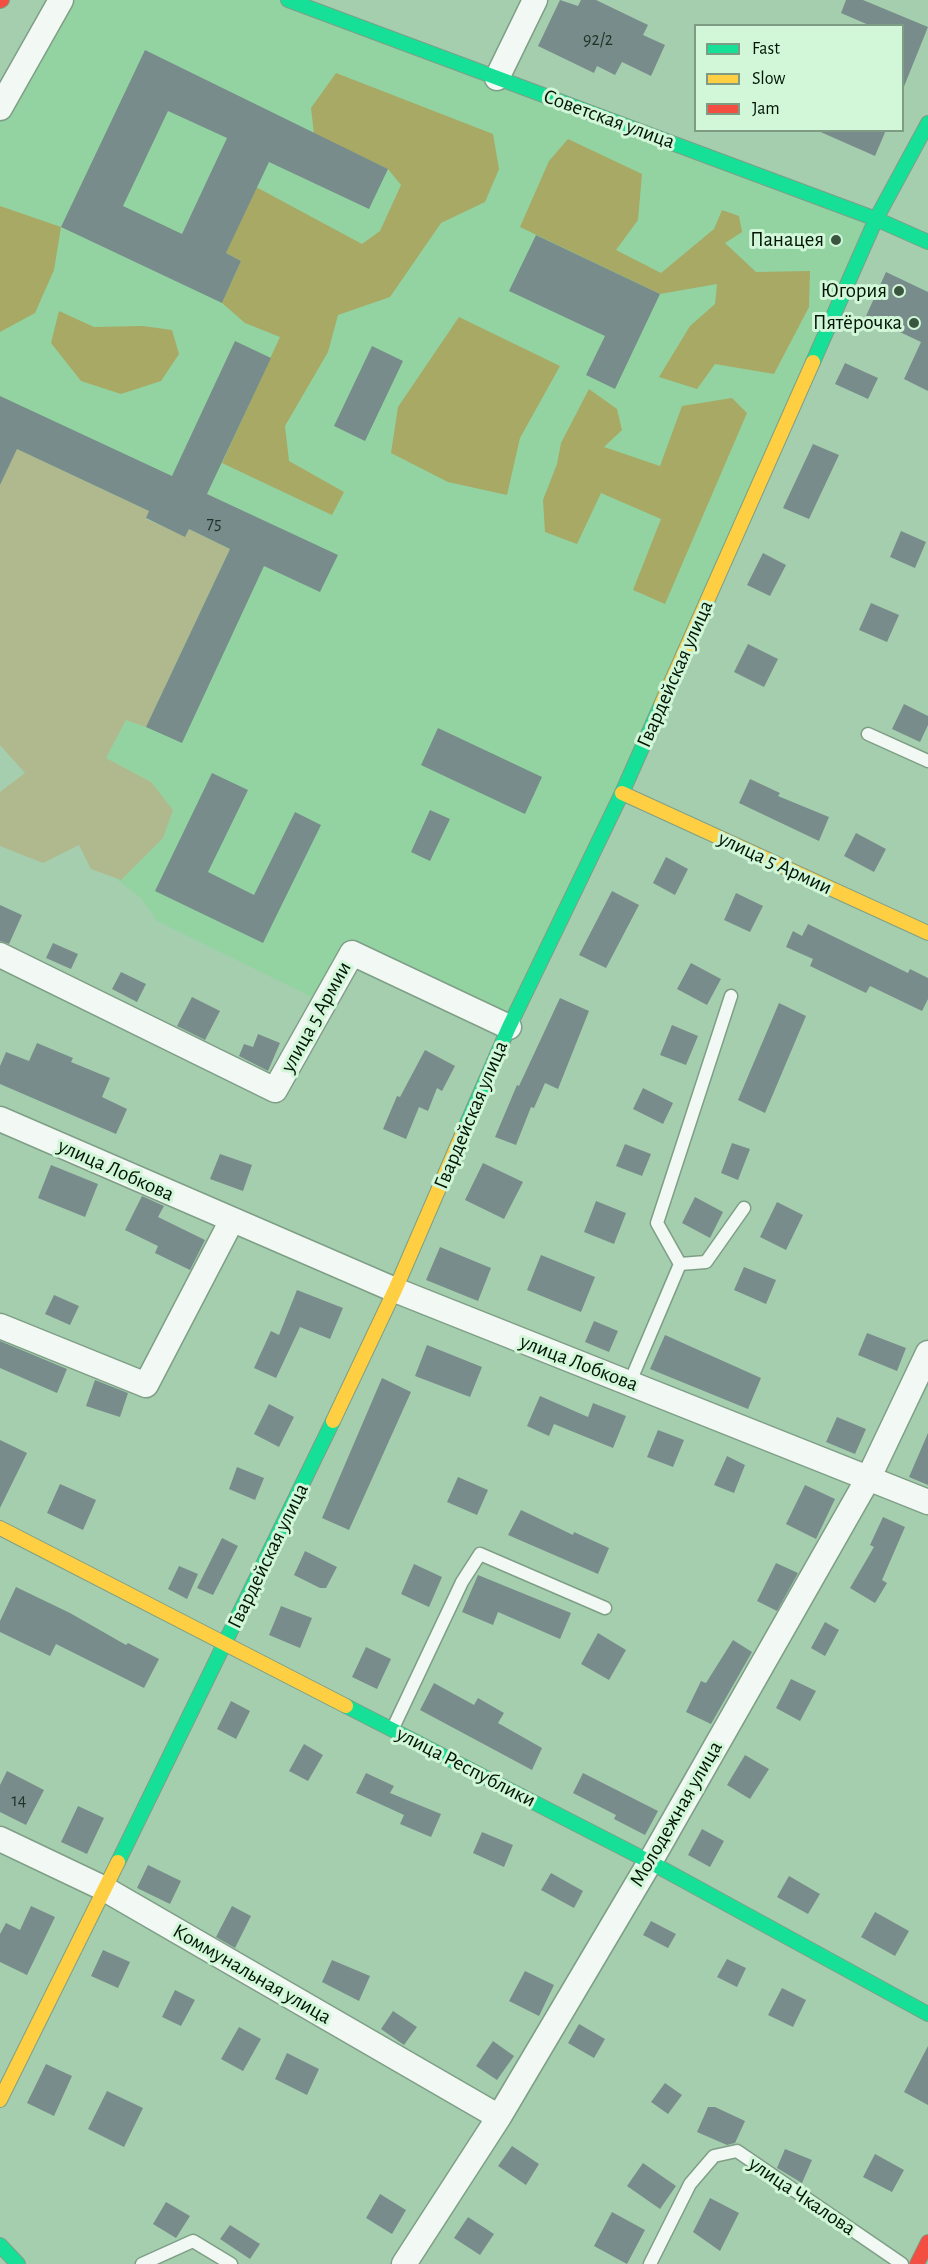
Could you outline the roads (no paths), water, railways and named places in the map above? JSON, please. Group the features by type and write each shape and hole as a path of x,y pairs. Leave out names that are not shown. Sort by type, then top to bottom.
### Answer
{"main road":[{"name":"Советская улица","path":"288,0 876,219 928,242"},
{"name":"Гвардейская улица","path":"0,2100 103,1888 227,1643 395,1290 509,1027 622,793 876,219 928,123"},
{"name":"улица 5 Армии","path":"622,793 928,933"},
{"name":"улица Республики","path":"0,1528 650,1862 928,2014"},
{"path":"917,2264 928,2242"},
{"path":"0,2246 18,2264"}],"street":[{"path":"0,108 61,0"},
{"path":"496,78 535,0"},
{"name":"улица 5 Армии","path":"0,955 275,1090 352,953 509,1027"},
{"name":"улица Лобкова","path":"0,1119 395,1290 928,1502"},
{"path":"0,1326 146,1384 231,1220"},
{"name":"Молодежная улица","path":"404,2264 499,2117 650,1862 869,1477 928,1353"},
{"name":"Коммунальная улица","path":"0,1839 103,1888 499,2117"}],"lane":[{"path":"868,734 928,761"},
{"path":"680,1264 657,1223 731,996"},
{"path":"680,1264 706,1262 744,1208"},
{"path":"630,1383 680,1264"},
{"path":"393,1729 462,1582 480,1554 605,1608"},
{"name":"улица Чкалова","path":"650,2264 690,2184 714,2156 737,2151 902,2264"},
{"path":"142,2264 193,2241 231,2264"}],"place":[{"name":"Панацея","path":"836,240"},
{"name":"Югория","path":"899,291"},
{"name":"Пятёрочка","path":"914,323"}]}
